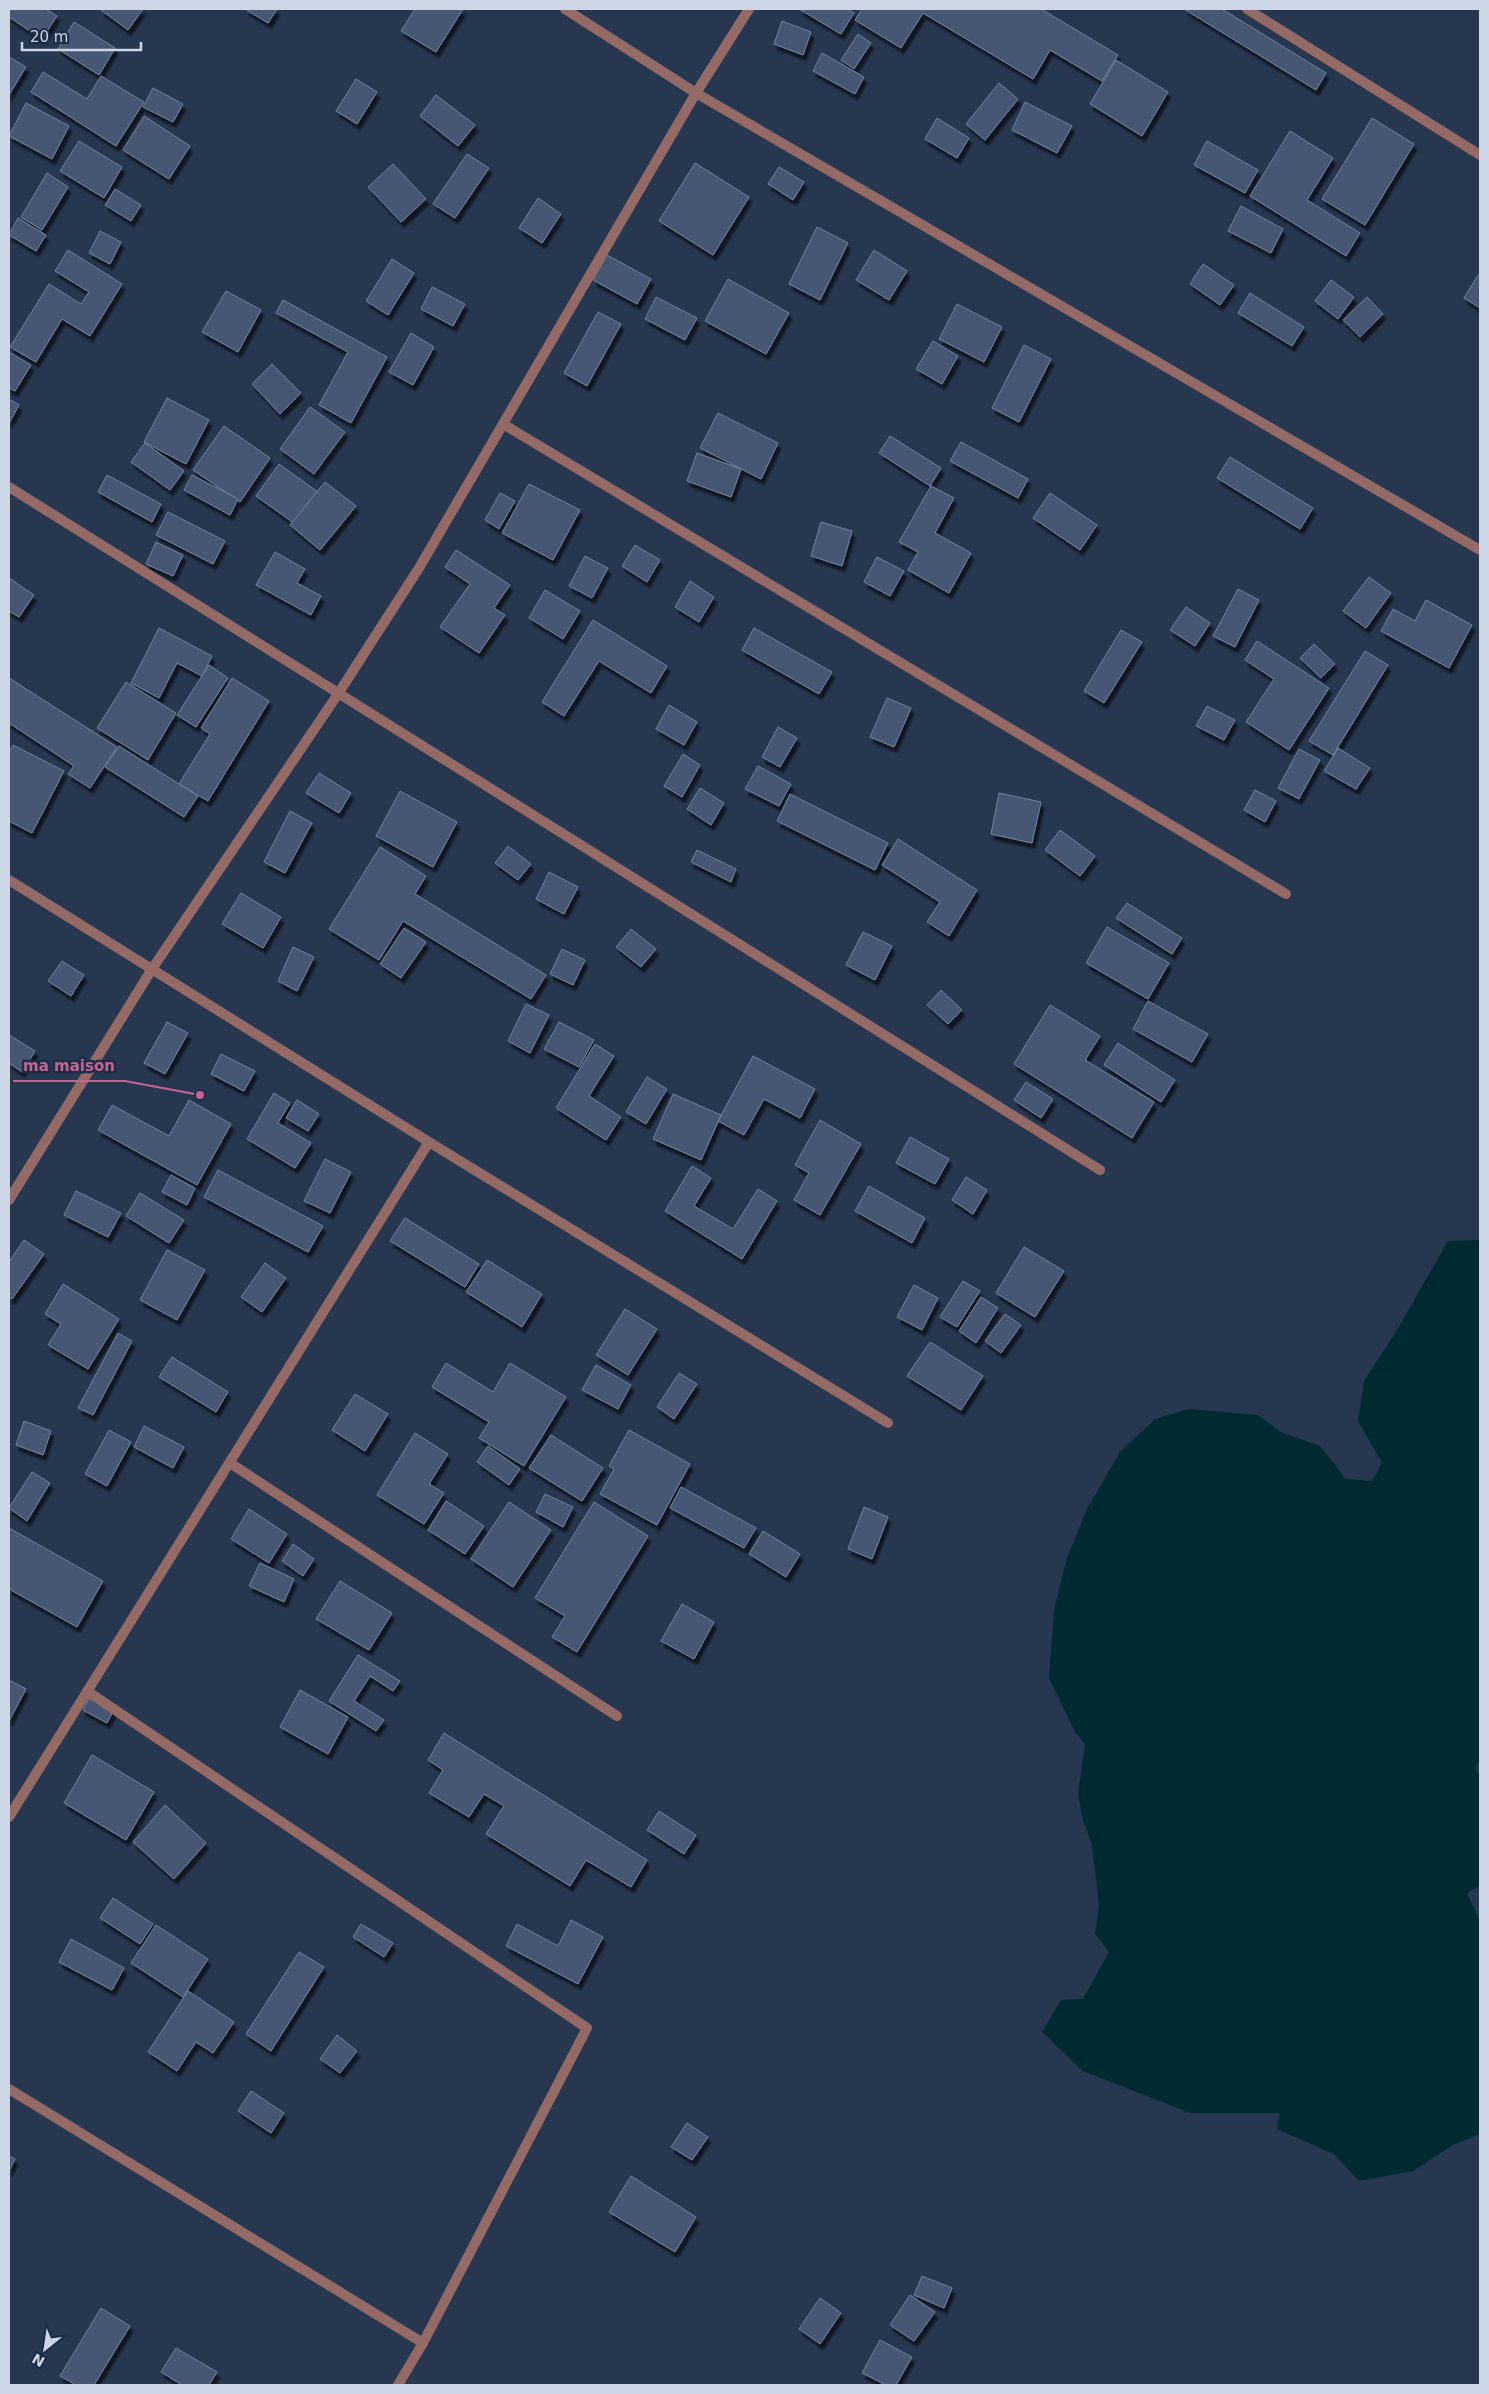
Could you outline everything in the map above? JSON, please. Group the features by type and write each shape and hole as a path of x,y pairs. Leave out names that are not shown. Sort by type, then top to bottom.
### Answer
{"street":[{"path":"565,9 696,93 1480,550"},
{"path":"9,1200 152,969 338,694 419,568 696,93 749,9"},
{"path":"1247,9 1480,155"},
{"path":"503,424 1286,894"},
{"path":"9,487 1100,1170"},
{"path":"9,880 429,1142 888,1423"},
{"path":"9,1817 429,1142"},
{"path":"230,1463 617,1716"},
{"path":"88,1691 586,2028 423,2343 398,2385"},
{"path":"9,2089 423,2343"}],"shaded area":[{"path":"1480,1240 1480,1760 1475,1768 1480,1776 1480,1886 1467,1893 1480,1922 1480,2134 1453,2145 1413,2171 1359,2181 1334,2154 1277,2129 1280,2113 1190,2113 1083,2071 1042,2032 1061,2000 1083,1999 1109,1952 1095,1934 1099,1905 1092,1845 1082,1817 1078,1793 1085,1744 1075,1732 1049,1678 1054,1610 1067,1558 1087,1509 1120,1452 1155,1419 1189,1409 1258,1415 1281,1432 1320,1446 1346,1479 1372,1481 1382,1463 1358,1421 1364,1381 1397,1330 1448,1241"}],"building":[{"path":"9,9 46,9 57,16 42,39 9,17"},
{"path":"102,9 143,9 128,30"},
{"path":"245,9 277,9 268,23"},
{"path":"415,9 463,9 436,52 401,31"},
{"path":"799,9 847,9 854,13 841,34"},
{"path":"862,9 1041,9 1118,55 1102,81 1050,50 1033,79 923,13 901,48 855,20"},
{"path":"1184,9 1222,9 1326,73 1316,90"},
{"path":"782,21 811,32 803,55 774,44"},
{"path":"74,22 115,48 99,75 58,49"},
{"path":"858,34 871,43 854,69 841,60"},
{"path":"822,53 864,77 855,94 813,71"},
{"path":"9,57 26,67 9,95"},
{"path":"1116,60 1168,92 1142,136 1090,104"},
{"path":"43,72 87,99 101,76 144,102 116,146 31,92"},
{"path":"356,79 377,92 357,124 336,111"},
{"path":"999,83 1018,99 985,140 966,124"},
{"path":"153,88 183,104 173,122 143,107"},
{"path":"436,95 475,125 458,146 420,116"},
{"path":"1025,102 1072,126 1057,153 1012,130"},
{"path":"26,103 69,126 52,159 9,136"},
{"path":"144,116 190,146 169,179 123,150"},
{"path":"937,118 969,138 957,158 925,139"},
{"path":"1372,118 1414,144 1365,225 1322,199"},
{"path":"1290,131 1333,158 1307,200 1360,233 1346,256 1250,196"},
{"path":"79,141 122,167 104,198 60,171"},
{"path":"1207,141 1258,170 1245,193 1194,165"},
{"path":"467,154 489,168 455,218 433,204"},
{"path":"695,163 749,197 713,255 659,221"},
{"path":"393,164 426,199 401,222 368,187"},
{"path":"779,167 804,182 793,200 768,184"},
{"path":"47,173 68,187 42,230 21,217"},
{"path":"115,189 141,205 131,221 105,205"},
{"path":"538,198 561,214 542,243 519,228"},
{"path":"1241,206 1283,229 1271,253 1228,231"},
{"path":"18,218 46,235 36,251 9,235"},
{"path":"817,227 848,243 820,300 789,284"},
{"path":"100,231 121,242 110,264 89,253"},
{"path":"68,250 122,284 90,336 62,319 36,362 10,347 49,284 81,304 89,292 55,271"},
{"path":"874,250 907,271 889,300 856,280"},
{"path":"607,255 651,279 637,304 593,280"},
{"path":"392,259 414,273 388,315 366,301"},
{"path":"1203,264 1234,285 1220,305 1190,284"},
{"path":"1478,275 1480,276 1480,308 1464,298"},
{"path":"728,279 789,313 766,354 705,321"},
{"path":"1331,280 1354,297 1338,319 1315,301"},
{"path":"432,287 465,304 453,326 421,309"},
{"path":"226,291 261,310 238,352 202,332"},
{"path":"1250,293 1304,327 1292,346 1238,313"},
{"path":"656,297 697,318 685,340 645,319"},
{"path":"1367,297 1383,314 1360,337 1343,320"},
{"path":"283,300 387,357 351,423 319,405 348,352 276,313"},
{"path":"957,304 1002,327 984,362 939,339"},
{"path":"598,312 621,324 587,386 564,373"},
{"path":"411,333 434,347 413,385 389,372"},
{"path":"933,341 958,356 942,384 916,369"},
{"path":"1024,345 1051,359 1019,422 992,408"},
{"path":"9,352 31,365 15,391 9,388"},
{"path":"272,364 301,393 280,414 252,384"},
{"path":"167,398 209,420 186,464 144,442"},
{"path":"9,399 19,405 9,423"},
{"path":"310,407 345,432 314,474 280,449"},
{"path":"718,413 778,443 761,479 700,448"},
{"path":"224,426 270,458 240,502 193,470"},
{"path":"890,436 941,468 930,486 879,453"},
{"path":"961,442 1028,479 1018,498 950,461"},
{"path":"145,443 184,471 170,490 131,462"},
{"path":"697,453 741,469 731,497 687,481"},
{"path":"1230,457 1313,508 1300,529 1217,478"},
{"path":"279,464 318,492 295,524 256,496"},
{"path":"107,475 161,504 152,522 98,492"},
{"path":"192,475 238,499 230,515 184,490"},
{"path":"325,482 356,506 320,550 290,525"},
{"path":"529,484 580,510 553,560 502,533"},
{"path":"931,486 954,498 935,533 971,553 949,593 908,570 918,552 899,542"},
{"path":"500,493 515,501 499,529 485,520"},
{"path":"1050,493 1097,525 1080,550 1033,518"},
{"path":"168,512 225,541 213,564 156,535"},
{"path":"821,522 852,531 842,566 811,556"},
{"path":"156,542 183,555 173,576 146,564"},
{"path":"635,545 660,560 647,582 622,566"},
{"path":"456,550 510,585 494,608 505,615 479,653 440,627 470,584 445,567"},
{"path":"275,552 305,569 297,583 321,596 311,615 256,585"},
{"path":"585,556 608,568 592,598 569,586"},
{"path":"877,557 904,571 890,596 864,582"},
{"path":"1369,577 1391,593 1366,628 1343,611"},
{"path":"9,578 34,595 19,617 9,611"},
{"path":"690,581 714,597 699,622 675,607"},
{"path":"1238,589 1259,600 1235,647 1213,636"},
{"path":"545,590 580,611 563,639 529,618"},
{"path":"1426,600 1472,625 1449,668 1381,631 1393,609 1415,621"},
{"path":"1186,607 1210,623 1195,646 1170,630"},
{"path":"593,620 667,666 651,693 599,661 564,716 542,702"},
{"path":"159,628 212,656 202,676 177,663 159,698 131,683"},
{"path":"754,628 832,672 819,694 742,650"},
{"path":"1121,630 1142,642 1104,703 1084,691"},
{"path":"1257,641 1329,688 1289,750 1246,722 1274,679 1245,660"},
{"path":"1314,644 1335,664 1321,678 1300,658"},
{"path":"1365,651 1388,665 1333,755 1309,741"},
{"path":"209,665 228,678 196,727 177,715"},
{"path":"9,678 117,747 90,788 68,774 74,766 9,723"},
{"path":"232,678 269,701 208,801 179,784 210,734 201,728"},
{"path":"126,682 176,713 148,760 97,728"},
{"path":"887,698 911,708 894,747 870,737"},
{"path":"669,705 697,722 684,745 656,729"},
{"path":"1207,706 1235,720 1224,740 1196,726"},
{"path":"778,727 797,738 780,767 762,757"},
{"path":"13,745 64,771 32,833 9,821 9,753"},
{"path":"119,746 198,796 184,817 105,767"},
{"path":"1338,748 1370,768 1356,789 1324,771"},
{"path":"1299,749 1320,760 1299,799 1278,788"},
{"path":"683,754 700,765 682,797 664,786"},
{"path":"758,766 791,784 779,806 745,789"},
{"path":"319,773 351,793 339,813 306,793"},
{"path":"700,788 724,803 711,825 687,809"},
{"path":"1255,790 1276,801 1265,822 1244,810"},
{"path":"400,791 457,822 433,867 376,836"},
{"path":"999,793 1041,802 1032,843 991,834"},
{"path":"790,794 888,843 875,870 777,821"},
{"path":"290,811 312,823 285,873 264,862"},
{"path":"1060,830 1095,856 1080,876 1045,850"},
{"path":"898,839 977,890 949,936 927,922 940,902 882,865"},
{"path":"508,846 531,864 518,880 495,863"},
{"path":"380,847 426,876 415,894 546,975 531,999 403,921 379,960 329,929"},
{"path":"697,850 736,869 731,882 691,862"},
{"path":"549,872 578,887 564,914 536,899"},
{"path":"241,893 281,917 263,948 222,924"},
{"path":"1127,903 1182,938 1172,954 1116,918"},
{"path":"1107,927 1169,963 1148,999 1086,963"},
{"path":"404,928 426,942 401,978 380,964"},
{"path":"631,929 656,949 641,967 616,947"},
{"path":"863,932 892,946 875,980 846,965"},
{"path":"293,947 314,957 297,991 278,981"},
{"path":"562,949 585,960 573,985 550,974"},
{"path":"62,961 84,975 71,996 48,981"},
{"path":"941,990 962,1010 948,1024 927,1005"},
{"path":"1148,1001 1208,1034 1192,1062 1133,1029"},
{"path":"526,1004 549,1015 530,1053 508,1041"},
{"path":"1050,1005 1100,1036 1085,1060 1154,1102 1132,1138 1014,1064"},
{"path":"167,1022 188,1033 165,1074 144,1063"},
{"path":"559,1022 594,1040 579,1067 544,1049"},
{"path":"9,1035 35,1051 22,1072 9,1063"},
{"path":"1118,1043 1175,1080 1161,1102 1104,1065"},
{"path":"595,1044 614,1056 589,1096 621,1117 606,1140 556,1108"},
{"path":"221,1054 255,1071 244,1091 211,1074"},
{"path":"753,1056 815,1089 800,1118 764,1099 744,1135 718,1121"},
{"path":"647,1077 667,1089 646,1124 626,1112"},
{"path":"1026,1082 1053,1099 1041,1118 1014,1100"},
{"path":"274,1093 290,1103 278,1123 311,1143 295,1168 247,1139"},
{"path":"673,1094 721,1115 701,1160 653,1139"},
{"path":"189,1100 231,1124 197,1185 98,1130 112,1105 169,1136"},
{"path":"297,1100 319,1114 308,1131 286,1118"},
{"path":"820,1120 861,1144 820,1215 794,1200 809,1173 795,1165"},
{"path":"910,1137 949,1159 935,1184 896,1163"},
{"path":"325,1159 351,1172 330,1213 304,1201"},
{"path":"692,1166 711,1178 694,1206 733,1229 758,1189 777,1201 742,1259 665,1211"},
{"path":"218,1170 323,1226 308,1252 204,1197"},
{"path":"171,1175 195,1188 187,1205 162,1192"},
{"path":"966,1177 987,1190 973,1214 952,1200"},
{"path":"869,1186 925,1218 912,1243 855,1211"},
{"path":"76,1191 121,1213 108,1237 64,1215"},
{"path":"140,1193 184,1220 169,1243 126,1216"},
{"path":"405,1218 479,1264 465,1287 390,1241"},
{"path":"24,1240 44,1254 12,1299 9,1297 9,1262"},
{"path":"1024,1247 1064,1271 1035,1317 996,1293"},
{"path":"167,1250 205,1270 177,1320 140,1300"},
{"path":"487,1260 542,1294 522,1327 466,1292"},
{"path":"265,1263 286,1278 262,1312 241,1297"},
{"path":"963,1281 980,1291 957,1327 940,1317"},
{"path":"63,1284 119,1319 88,1369 48,1345 61,1324 45,1314"},
{"path":"914,1285 938,1298 922,1330 897,1317"},
{"path":"981,1297 998,1308 976,1343 959,1331"},
{"path":"625,1309 657,1329 628,1375 596,1355"},
{"path":"1005,1314 1021,1325 1001,1353 985,1341"},
{"path":"118,1333 132,1341 93,1415 78,1408"},
{"path":"930,1342 983,1376 961,1410 907,1376"},
{"path":"172,1357 228,1392 216,1412 159,1377"},
{"path":"446,1363 493,1392 510,1363 566,1397 524,1466 479,1438 489,1422 432,1387"},
{"path":"596,1365 631,1385 618,1409 582,1390"},
{"path":"679,1373 697,1384 674,1419 657,1407"},
{"path":"355,1394 388,1414 365,1451 332,1430"},
{"path":"24,1421 51,1431 43,1455 16,1445"},
{"path":"144,1426 184,1447 173,1468 134,1447"},
{"path":"109,1430 131,1442 107,1486 85,1474"},
{"path":"629,1430 690,1464 657,1525 600,1494 614,1469 609,1466"},
{"path":"415,1433 448,1454 429,1484 444,1493 424,1524 377,1495"},
{"path":"551,1435 603,1468 582,1501 529,1468"},
{"path":"488,1446 520,1469 509,1485 477,1462"},
{"path":"32,1472 50,1483 27,1521 9,1508"},
{"path":"681,1487 756,1528 744,1548 670,1508"},
{"path":"545,1494 573,1507 563,1527 536,1512"},
{"path":"446,1501 484,1526 465,1554 428,1530"},
{"path":"509,1502 551,1530 513,1587 471,1559"},
{"path":"594,1502 648,1536 577,1652 552,1637 565,1616 535,1598"},
{"path":"864,1507 888,1517 872,1559 848,1549"},
{"path":"249,1509 287,1534 269,1563 231,1539"},
{"path":"9,1528 103,1581 77,1627 9,1589"},
{"path":"763,1531 800,1554 786,1577 749,1554"},
{"path":"293,1544 314,1559 303,1576 282,1561"},
{"path":"260,1563 294,1579 284,1602 249,1586"},
{"path":"340,1581 392,1613 369,1650 316,1619"},
{"path":"682,1604 714,1622 694,1659 661,1641"},
{"path":"358,1655 400,1681 393,1691 370,1676 354,1701 384,1720 376,1731 329,1701"},
{"path":"9,1680 26,1689 9,1721"},
{"path":"300,1690 348,1717 328,1754 280,1727"},
{"path":"92,1693 116,1706 107,1723 83,1710"},
{"path":"444,1733 647,1860 631,1887 586,1860 570,1886 486,1834 504,1806 484,1794 469,1817 429,1793 443,1770 428,1760"},
{"path":"92,1755 154,1792 126,1840 64,1803"},
{"path":"165,1805 206,1843 174,1879 133,1842"},
{"path":"659,1811 696,1835 684,1854 647,1830"},
{"path":"113,1898 153,1924 140,1944 100,1918"},
{"path":"571,1920 603,1937 578,1984 506,1946 517,1924 558,1946"},
{"path":"361,1924 393,1943 384,1957 353,1937"},
{"path":"156,1925 208,1959 183,1997 131,1963"},
{"path":"71,1939 124,1968 112,1990 59,1962"},
{"path":"299,1952 324,1967 271,2051 246,2034"},
{"path":"188,1991 234,2022 213,2053 196,2042 177,2071 148,2052"},
{"path":"337,2035 357,2051 340,2073 320,2059"},
{"path":"251,2091 284,2113 271,2133 238,2111"},
{"path":"687,2123 708,2137 692,2160 671,2147"},
{"path":"9,2156 15,2159 9,2171"},
{"path":"631,2176 696,2217 675,2252 609,2212"},
{"path":"922,2276 952,2288 944,2308 914,2295"},
{"path":"910,2295 935,2312 914,2341 890,2325"},
{"path":"820,2298 841,2313 820,2344 799,2329"},
{"path":"101,2308 130,2326 94,2385 76,2385 60,2376"},
{"path":"880,2340 912,2357 896,2385 886,2385 862,2373"},
{"path":"176,2348 217,2372 209,2385 182,2385 161,2372"}],"place":[{"name":"ma maison","path":"200,1095"}]}
